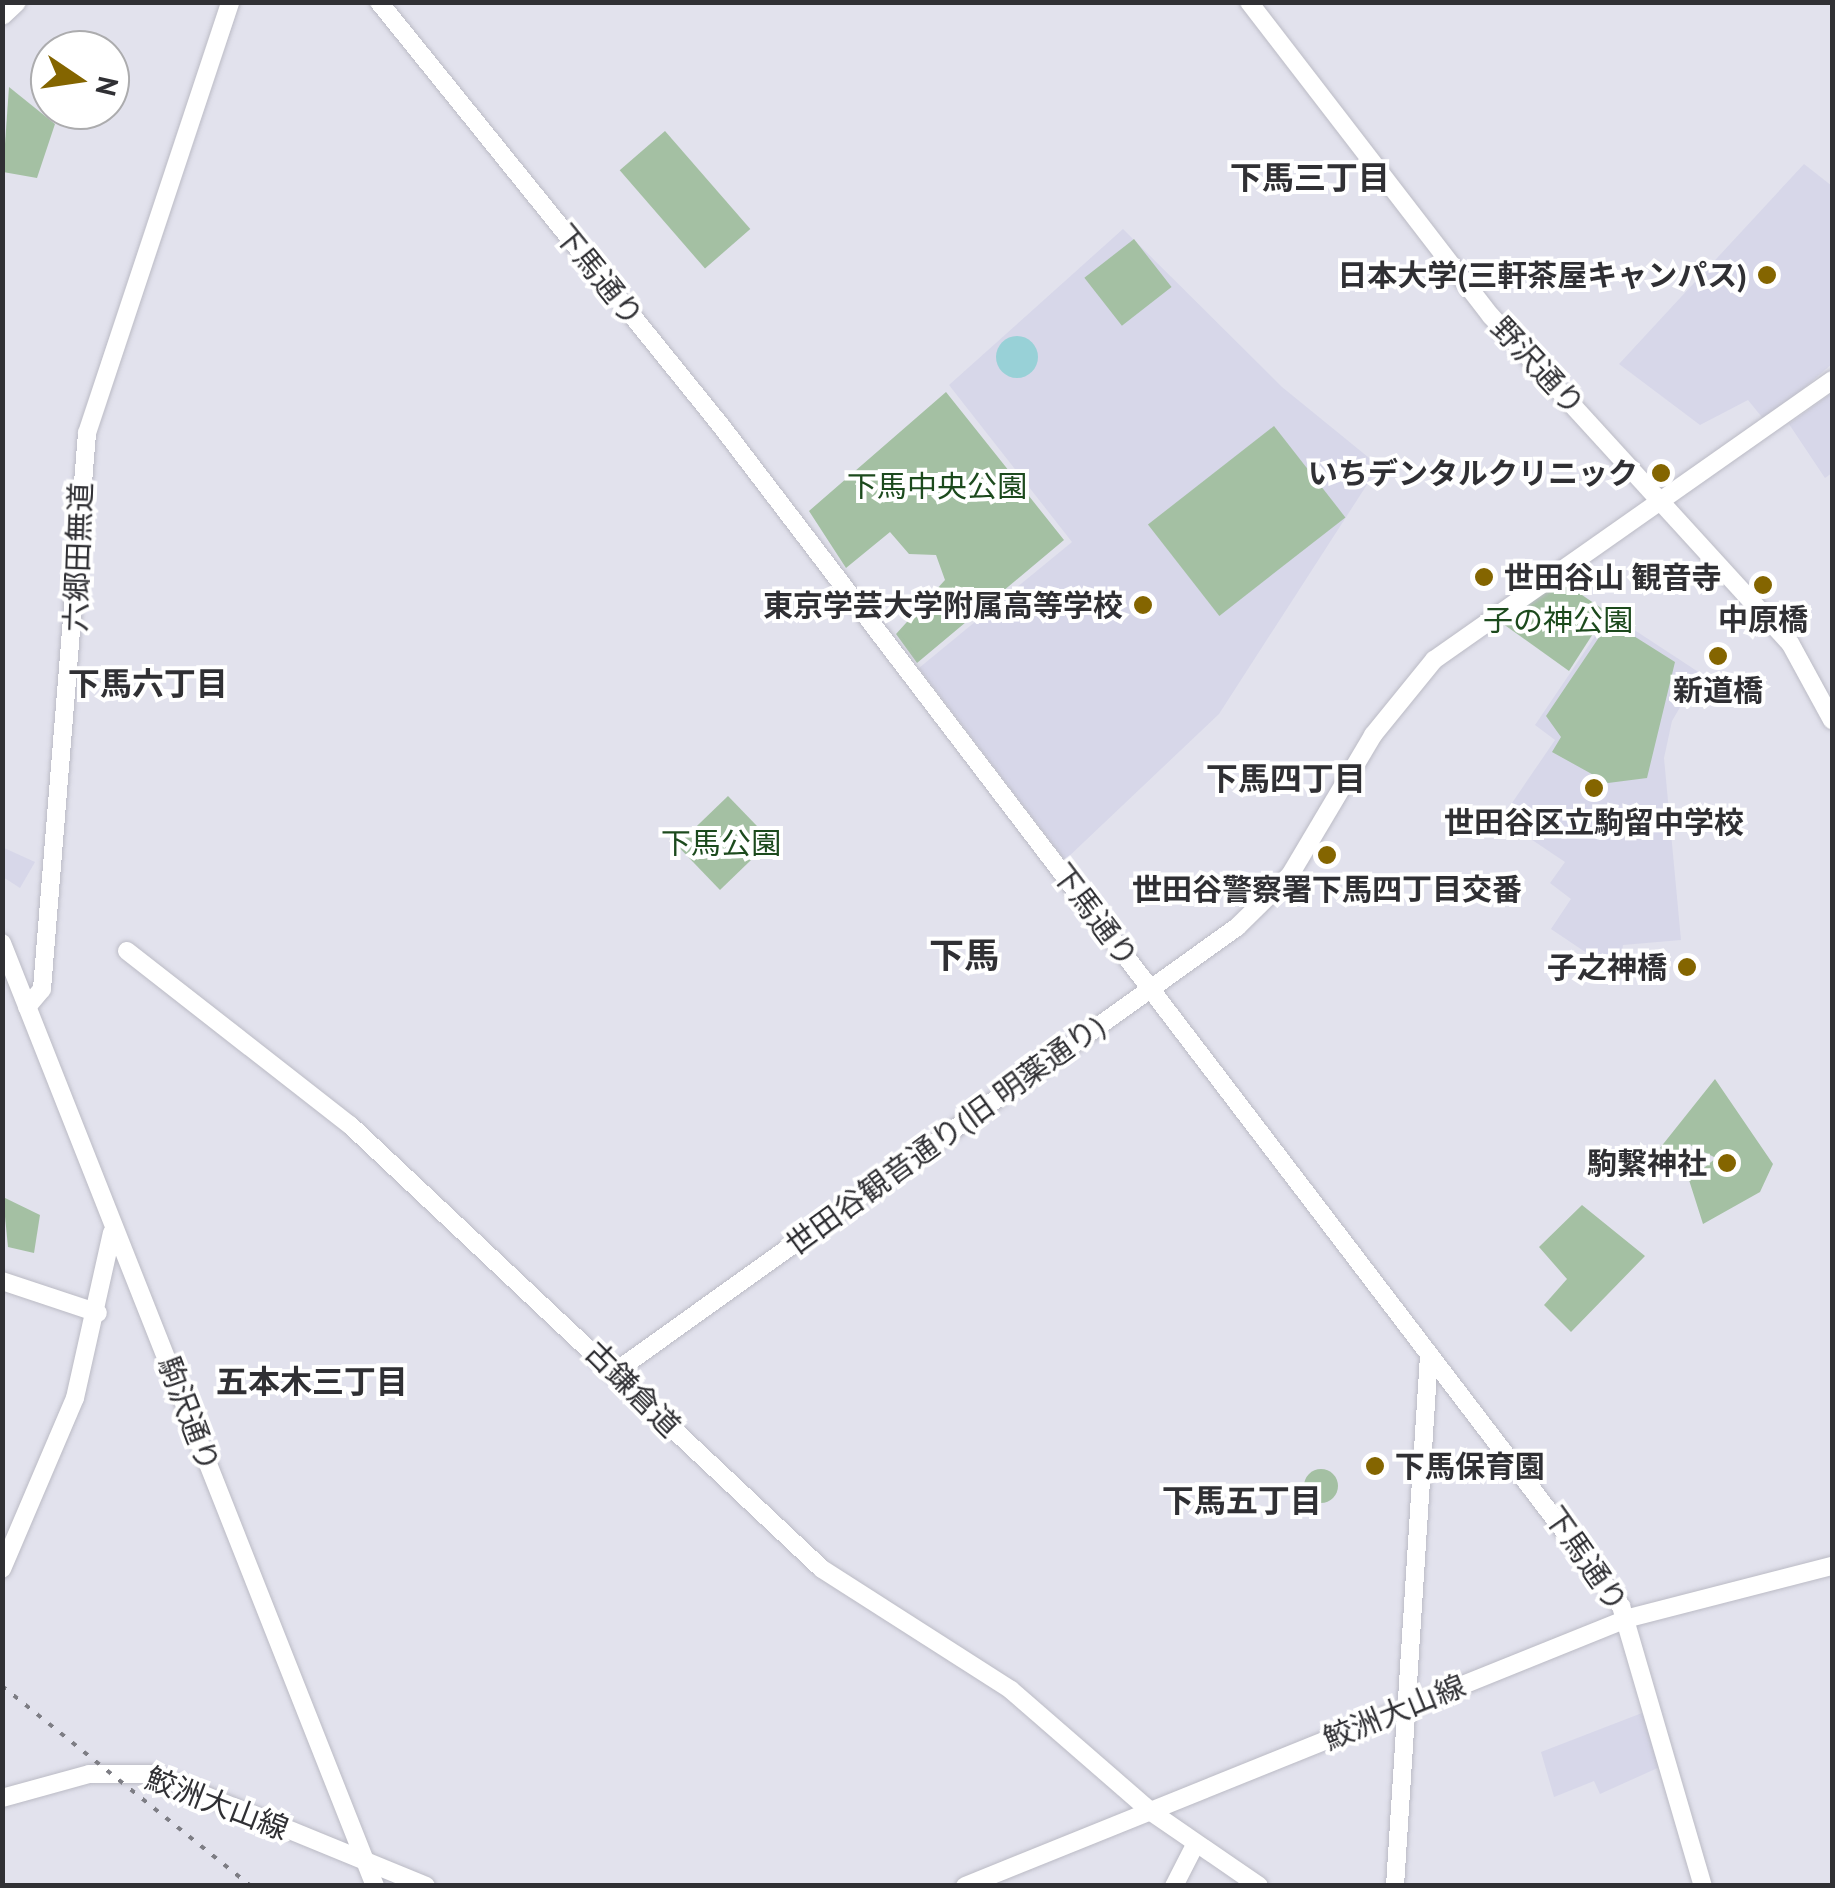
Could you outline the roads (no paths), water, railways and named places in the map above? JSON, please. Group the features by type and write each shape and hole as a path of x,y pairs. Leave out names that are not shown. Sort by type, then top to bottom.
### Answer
{"main road":[{"path":"2,15 16,2"}],"street":[{"name":"六郷田無道","path":"27,1007 42,990 87,433 230,2"},
{"name":"下馬通り","path":"379,2 722,427 1629,1618 1703,1886"},
{"name":"野沢通り","path":"1249,2 1491,316 1790,643 1832,720"},
{"name":"世田谷観音通り(旧 明薬通り)","path":"620,1369 1151,988 1278,888 1379,726 1434,660 1660,497 1832,380"},
{"name":"駒沢通り","path":"2,943 375,1886"},
{"name":"古鎌倉道","path":"127,951 350,1125 620,1369 822,1569 1011,1690 1150,1811 1196,1843"},
{"path":"2,1569 75,1398 98,1313 112,1227"},
{"path":"2,1281 98,1313"},
{"path":"1395,1886 1429,1356"},
{"name":"鮫洲大山線","path":"965,1886 1629,1618 1832,1566"},
{"name":"鮫洲大山線","path":"2,1798 89,1774 153,1774 426,1886"},
{"path":"1174,1886 1196,1843 1258,1886"}],"water":[{"path":"1017,336 1032,342 1038,357 1032,372 1017,378 1002,372 996,357 1002,342"}],"railway":[{"path":"2,1686 251,1886"}],"place":[{"name":"日本大学(三軒茶屋キャンパス)","path":"1767,275"},
{"name":"いちデンタルクリニック","path":"1661,473"},
{"name":"世田谷山 観音寺","path":"1484,577"},
{"name":"中原橋","path":"1763,585"},
{"name":"東京学芸大学附属高等学校","path":"1143,605"},
{"name":"新道橋","path":"1718,656"},
{"name":"世田谷区立駒留中学校","path":"1594,788"},
{"name":"世田谷警察署下馬四丁目交番","path":"1327,855"},
{"name":"子之神橋","path":"1687,967"},
{"name":"駒繋神社","path":"1727,1163"},
{"name":"下馬保育園","path":"1375,1466"}],"district":[{"name":"下馬三丁目","path":"1310,177"},
{"name":"下馬六丁目","path":"148,683"},
{"name":"下馬四丁目","path":"1286,778"},
{"name":"下馬","path":"964,955"},
{"name":"五本木三丁目","path":"312,1381"},
{"name":"下馬五丁目","path":"1242,1500"}],"park label":[{"name":"下馬中央公園","path":"937,486"},
{"name":"子の神公園","path":"1558,620"},
{"name":"下馬公園","path":"721,843"}]}
